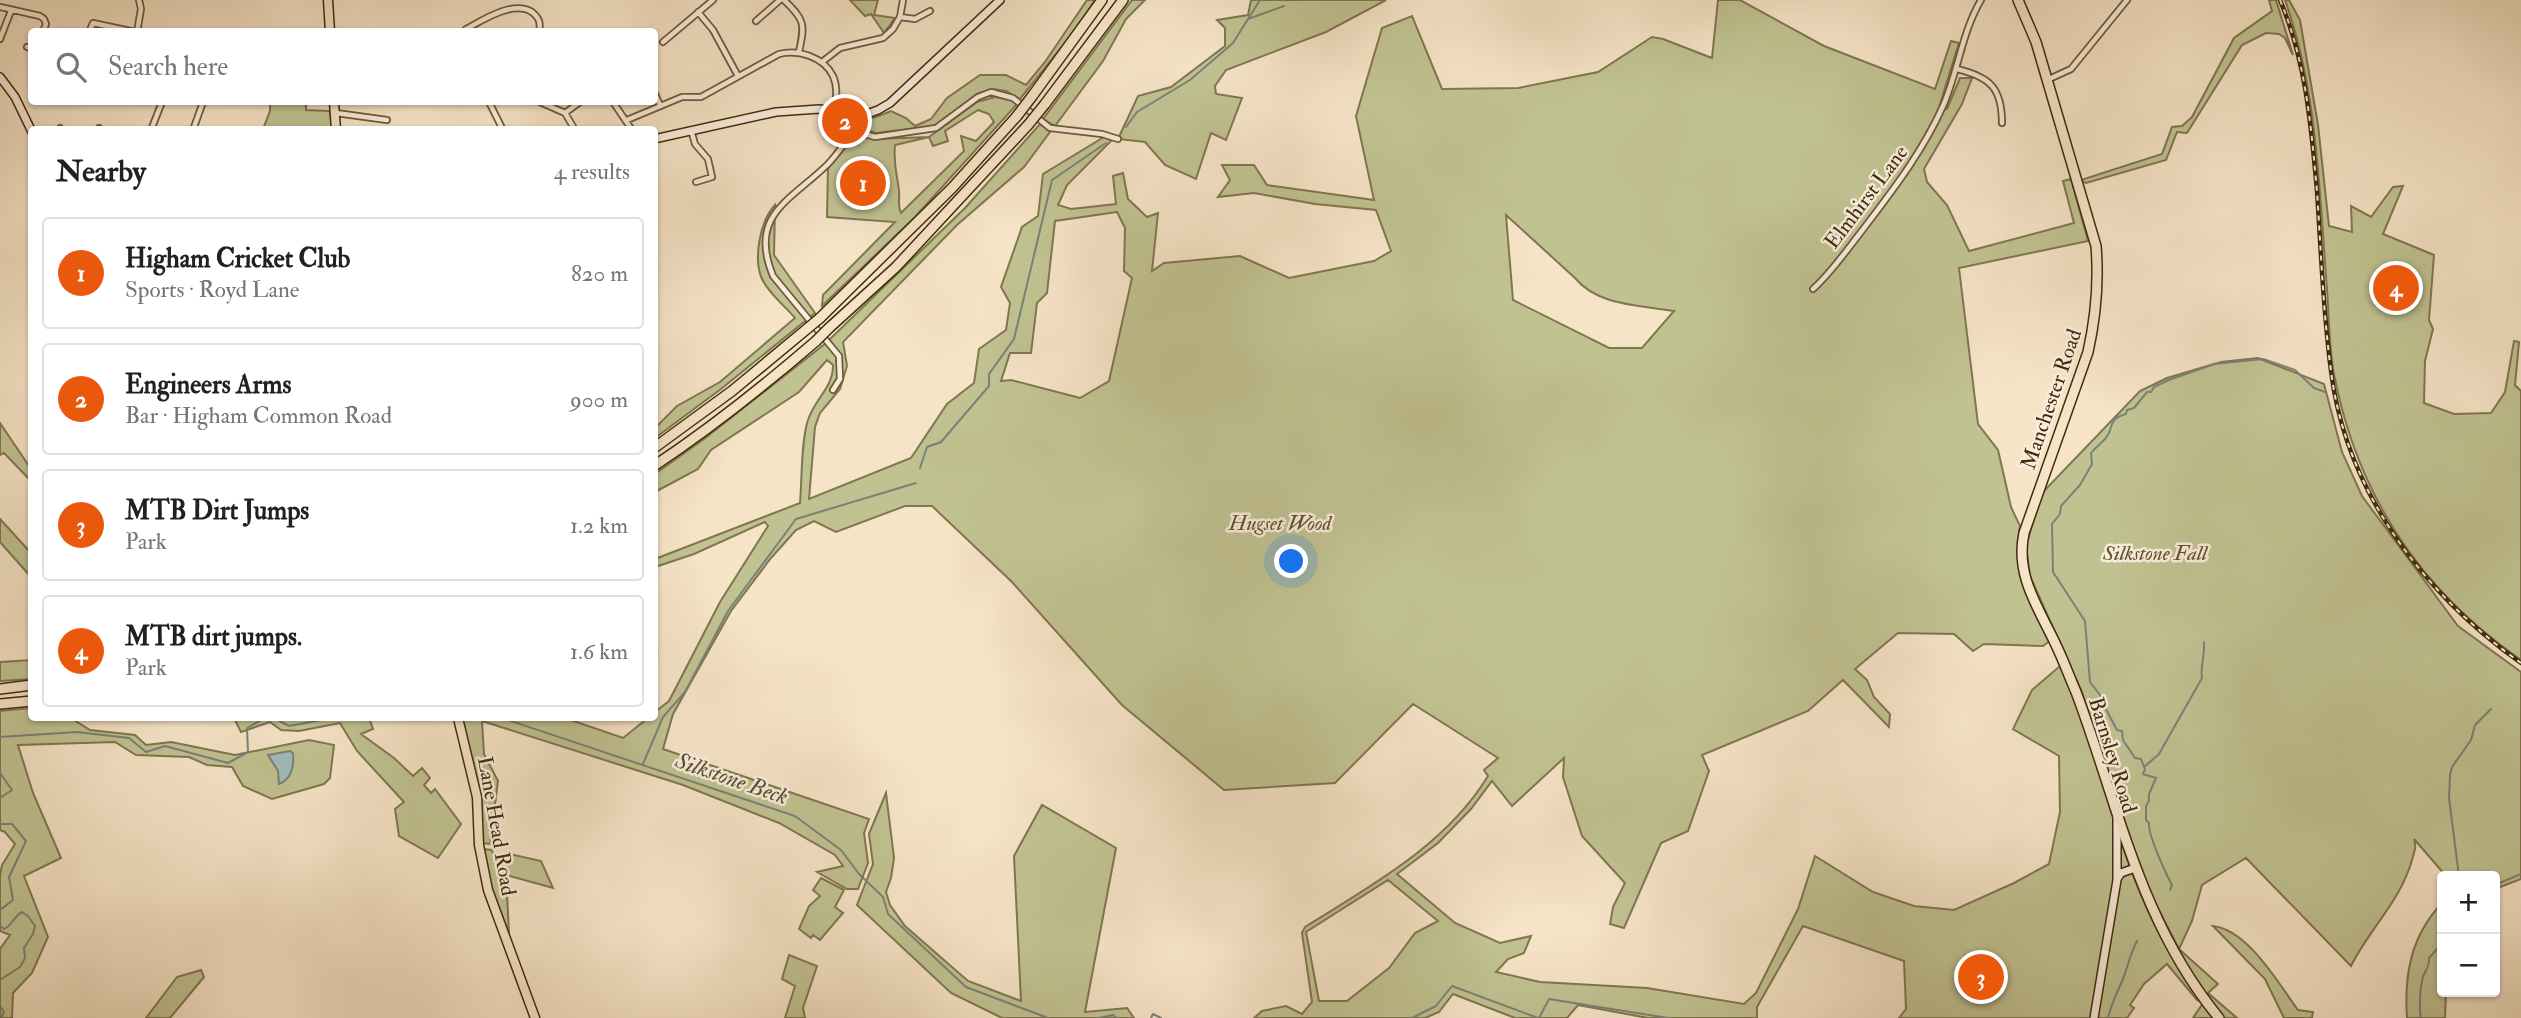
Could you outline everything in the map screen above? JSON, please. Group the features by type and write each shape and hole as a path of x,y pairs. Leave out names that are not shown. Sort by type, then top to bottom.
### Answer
{"highway":[{"path":"658,445 732,391 808,328 952,188 1017,116 1102,0"},
{"path":"658,463 769,380 816,341 896,267 1028,125 1123,0"},
{"name":"Manchester Road","path":"2018,0 2036,42 2096,246 2098,278 2095,322 2088,352 2021,547 2023,573 2029,591 2056,644"},
{"name":"Barnsley Road","path":"2056,644 2117,815"},
{"path":"0,689 28,686"},
{"path":"0,704 28,701"},
{"path":"2117,815 2135,868 2169,943 2219,1018"}],"main road":[{"path":"328,0 330,28"},
{"path":"334,105 336,126"},
{"name":"Lane Head Road","path":"459,721 477,797 479,845 488,890 535,1018"}],"street":[{"path":"138,28 141,21 139,0"},
{"path":"663,42 713,0"},
{"path":"756,20 782,0 799,14 803,21 799,52"},
{"path":"822,62 840,48 883,38 893,29 900,17 903,0"},
{"path":"658,138 776,112 819,109 854,114 878,110 890,103 1000,0"},
{"name":"Elmhirst Lane","path":"1813,289 1848,249 1911,167 1943,106 1972,17 1981,0"},
{"path":"2047,80 2071,69 2127,0"},
{"path":"471,28 505,8 522,6 529,9 539,20 539,28"},
{"path":"0,7 40,16 46,24 44,28"},
{"path":"900,17 915,19 930,10"},
{"path":"0,39 11,11"},
{"path":"698,12 713,30 738,76"},
{"path":"91,28 93,23 117,28"},
{"path":"670,37 675,42"},
{"path":"627,120 682,97 701,97 779,54 799,52 822,62 833,76 837,94 835,110"},
{"path":"1957,69 1986,79 1993,86 1999,96 2002,123"},
{"path":"0,77 15,97 29,126"},
{"path":"855,131 875,137 936,128 978,97 991,92 1013,98 1050,128 1102,134 1118,139"},
{"path":"658,101 660,105"},
{"path":"153,126 161,105"},
{"path":"194,126 202,105"},
{"path":"490,105 501,126"},
{"path":"545,105 565,113 573,126"},
{"path":"565,113 576,105"},
{"path":"615,105 630,126"},
{"path":"335,113 387,120"},
{"path":"834,390 840,379 839,356 773,276 765,247 768,228 780,205 830,162 855,131 854,114"},
{"path":"691,129 695,144 708,159 712,177 696,181"},
{"name":"Barnsley Road","path":"2094,1018 2117,880 2117,815"},
{"path":"2117,880 2121,873 2135,868"}],"green space":[{"path":"850,0 878,0 874,15 895,18 884,33 871,14 865,16"},
{"path":"1087,0 1095,0 1073,33 1020,99 1006,91 993,89 977,94 935,126 876,133 858,127 862,120 891,111 915,126 931,119 947,98 980,75 1006,75 1026,85"},
{"path":"1132,0 1145,0 1126,19 1103,61 1055,126 1043,119"},
{"path":"1251,0 1386,0 1326,32 1226,70 1215,86 1216,94 1242,98 1226,140 1211,133 1196,179 1165,165 1145,142 1118,139 1138,96 1171,87 1225,46 1225,28 1217,20 1248,15"},
{"name":"Hugset Wood","path":"1718,0 1740,0 1824,46 1935,89 1951,41 1959,43 1938,111 1947,109 1960,78 1972,78 1962,104 1924,169 1927,182 1947,205 1969,251 2074,223 2063,181 2071,179 2088,241 1959,268 1978,424 1998,450 2011,507 2020,526 2018,540 2023,570 2051,640 2043,646 1984,644 1973,651 1954,634 1898,633 1855,669 1867,680 1874,697 1890,714 1889,727 1843,680 1808,711 1702,755 1709,771 1688,831 1661,843 1624,928 1610,924 1613,907 1625,883 1582,836 1563,777 1564,758 1512,806 1492,781 1471,809 1438,843 1397,874 1455,923 1500,943 1531,936 1524,953 1508,959 1496,972 1540,982 1647,988 1744,1004 1756,993 1798,909 1815,856 1873,892 1914,906 1954,910 2049,864 2060,812 2059,756 2013,729 2032,690 2060,666 2088,738 2124,851 2153,923 2172,956 2179,949 2218,984 2208,993 2237,1018 2193,1018 2203,1003 2197,1000 2167,964 2144,984 2130,1005 2134,1008 2127,1018 1899,1018 1906,1009 1904,961 1803,926 1757,1007 1757,1018 1648,1018 1578,1005 1567,1018 1515,1018 1453,994 1439,1012 1425,1018 1254,1018 1262,1011 1286,1006 1302,1014 1312,1002 1302,933 1305,927 1381,879 1429,843 1471,801 1488,776 1484,770 1498,758 1413,704 1335,783 1224,790 1122,705 1012,582 932,506 905,506 836,532 814,521 796,530 731,611 673,714 663,749 869,819 864,833 868,863 858,889 847,889 817,872 843,866 835,855 779,823 683,785 482,721 574,721 623,738 644,721 658,721 658,710 669,701 720,602 768,526 765,522 694,554 658,566 658,558 800,503 803,449 808,420 830,380 833,365 827,360 799,392 711,450 698,469 658,490 658,472 826,343 965,208 1040,124 1050,132 1024,167 957,225 843,342 847,366 840,389 820,413 815,427 809,499 911,458 947,404 974,383 979,349 1006,330 1010,303 1001,287 1022,227 1038,216 1043,174 1104,137 1112,140 1067,185 1058,205 1071,209 1116,204 1113,176 1123,173 1128,199 1147,217 1158,213 1152,271 1164,263 1240,256 1289,278 1374,261 1391,251 1376,210 1315,204 1254,193 1218,197 1230,180 1222,165 1254,165 1267,185 1374,200 1356,116 1382,28 1412,16 1442,89 1518,88 1598,72 1652,37 1712,58","holes":["1117,212 1125,228 1124,271 1132,278 1109,381 1080,398 1011,380 1001,381 1010,353 1031,353 1037,303 1047,293 1055,221","1506,215 1584,287 1620,303 1674,311 1642,348 1609,348 1513,300","1388,880 1438,921 1415,933 1389,968 1347,1001 1319,1001 1306,932"]},
{"path":"2269,0 2276,0 2293,55 2285,38 2279,34 2266,33 2242,45 2187,133 2177,132 2166,160 2086,183 2081,180 2162,154 2172,127 2182,126 2192,117 2234,38 2272,11"},
{"path":"2285,0 2289,0 2300,20 2318,125 2329,226 2352,232 2351,206 2371,217 2393,187 2403,186 2383,234 2434,255 2429,320 2433,329 2425,361 2424,403 2454,414 2491,413 2505,392 2514,341 2519,342 2515,385 2521,391 2521,660 2485,633 2452,603 2398,536 2377,499 2344,418 2330,342 2319,179 2311,106 2296,35"},
{"path":"995,97 1019,102 915,217 822,306 823,295 895,222 827,217 828,168 856,134 875,139 929,137 977,102","holes":["978,110 989,114 994,122 976,141 961,136 964,151 901,213 895,145 929,137 933,146 948,141 945,131"]},
{"path":"270,105 306,105 306,110 330,111 332,126 264,126"},
{"path":"775,205 774,255 815,313 658,436 658,425 677,406 720,382 795,318 769,290 759,271 759,241"},
{"name":"Silkstone Fall","path":"2258,358 2324,384 2342,452 2362,496 2458,626 2521,672 2521,879 2500,887 2500,871 2442,871 2414,839 2414,852 2407,875 2351,966 2246,858 2202,885 2192,921 2179,949 2145,883 2082,692 2030,576 2026,546 2042,493 2140,391 2167,378 2221,362"},
{"path":"0,423 28,465 28,478 4,453 0,455"},
{"path":"0,519 28,550 28,574 0,542"},
{"path":"28,660 28,679 0,681 0,662"},
{"path":"28,708 28,721 76,721 90,730 135,735 146,745 171,742 235,755 309,740 334,745 330,778 324,784 272,799 243,786 232,767 207,765 189,757 136,755 115,742 18,745 33,793 61,858 24,876 48,937 32,973 13,993 12,1018 0,1018 0,949 10,935 0,931 0,875 2,865 15,844 0,830 0,711"},
{"path":"236,721 370,721 373,729 361,734 413,776 422,768 430,778 424,785 431,793 435,789 461,824 438,858 399,836 395,809 404,802 357,751 340,723 299,731 281,730 270,722 241,732"},
{"path":"463,721 482,721 484,754 498,781 490,844 482,843 480,796"},
{"path":"886,793 894,858 886,892 890,905 905,926 968,981 1021,1001 1014,856 1042,805 1116,848 1085,1012 1127,1008 1134,1018 1002,1018 951,993 857,905 873,864 869,834"},
{"path":"483,849 492,850 494,856 506,859 510,854 541,861 553,888 506,875 509,933 493,894"},
{"path":"821,878 844,890 835,907 843,913 820,940 813,935 811,938 799,929 809,906 820,896 813,890"},
{"path":"2437,909 2437,997 2446,997 2445,1018 2407,1018 2407,986 2412,956"},
{"path":"2213,926 2226,930 2250,947 2298,1010 2313,1012 2312,1018 2284,1018 2265,979"},
{"path":"789,955 817,966 803,1008 805,1018 785,1018 795,986 782,979"},
{"path":"201,970 204,977 170,1018 146,1018 177,977"}],"water":[{"path":"290,751 293,753 291,771 287,779 279,784 278,771 268,755"}],"waterway":[{"path":"1126,127 1137,112 1190,80 1233,43 1260,0"},
{"path":"1248,19 1284,6"},
{"path":"920,468 927,447 941,442 989,386 989,374 1014,339 1052,180 1106,143"},
{"path":"2170,890 2172,885 2157,854 2146,820 2146,806 2156,778 2143,774 2145,769 2141,759 2135,758 2123,740 2122,731 2117,730 2101,700 2103,699 2090,682 2085,621 2053,572 2052,524 2060,514 2061,506 2080,485 2092,464 2091,453 2107,436 2113,422 2126,414 2127,410 2134,408 2154,387 2214,364 2263,359 2295,370 2314,388 2325,392"},
{"path":"643,764 663,717 685,692 728,611 796,519 916,483"},
{"path":"2144,767 2159,754 2202,678 2204,642"},
{"path":"2458,871 2449,798 2450,775 2452,767 2471,740 2475,725 2491,709"},
{"name":"Silkstone Beck","path":"0,737 77,732 129,738 146,752 165,746 228,763 248,752 247,728 260,721"},
{"name":"Silkstone Beck","path":"280,721 289,726 316,721"},
{"name":"Silkstone Beck","path":"511,721 795,816 841,850 859,874 883,897 888,914 966,987 1048,1018"},
{"path":"0,773 12,790 0,798"},
{"path":"0,824 12,824 26,841 9,877 13,900 0,910"},
{"path":"2500,883 2521,874"},
{"path":"0,926 7,928 22,912 35,926 24,948 25,958 20,967 0,980"},
{"path":"2108,1018 2137,941"},
{"path":"2421,1018 2423,978 2429,958 2437,949"},
{"name":"Silkstone Beck","path":"1412,1018 1436,1006 1452,986 1538,1018"},
{"name":"Silkstone Beck","path":"1539,1018 1549,999 1668,1018"},
{"path":"0,1006 4,1012 1,1018"},
{"name":"Silkstone Beck","path":"1151,1018 1153,1014 1161,1018"},
{"name":"Silkstone Beck","path":"1099,1018 1113,1015 1117,1018"}],"railway":[{"path":"2280,0 2296,46 2306,94 2317,191 2331,371 2339,415 2353,458 2372,498 2395,536 2422,572 2452,605 2521,663"}],"place":[{"name":"Engineers Arms","path":"845,121"},
{"name":"Higham Cricket Club","path":"863,183"},
{"name":"MTB dirt jumps.","path":"2396,288"},
{"name":"MTB Dirt Jumps","path":"1981,977"}]}
